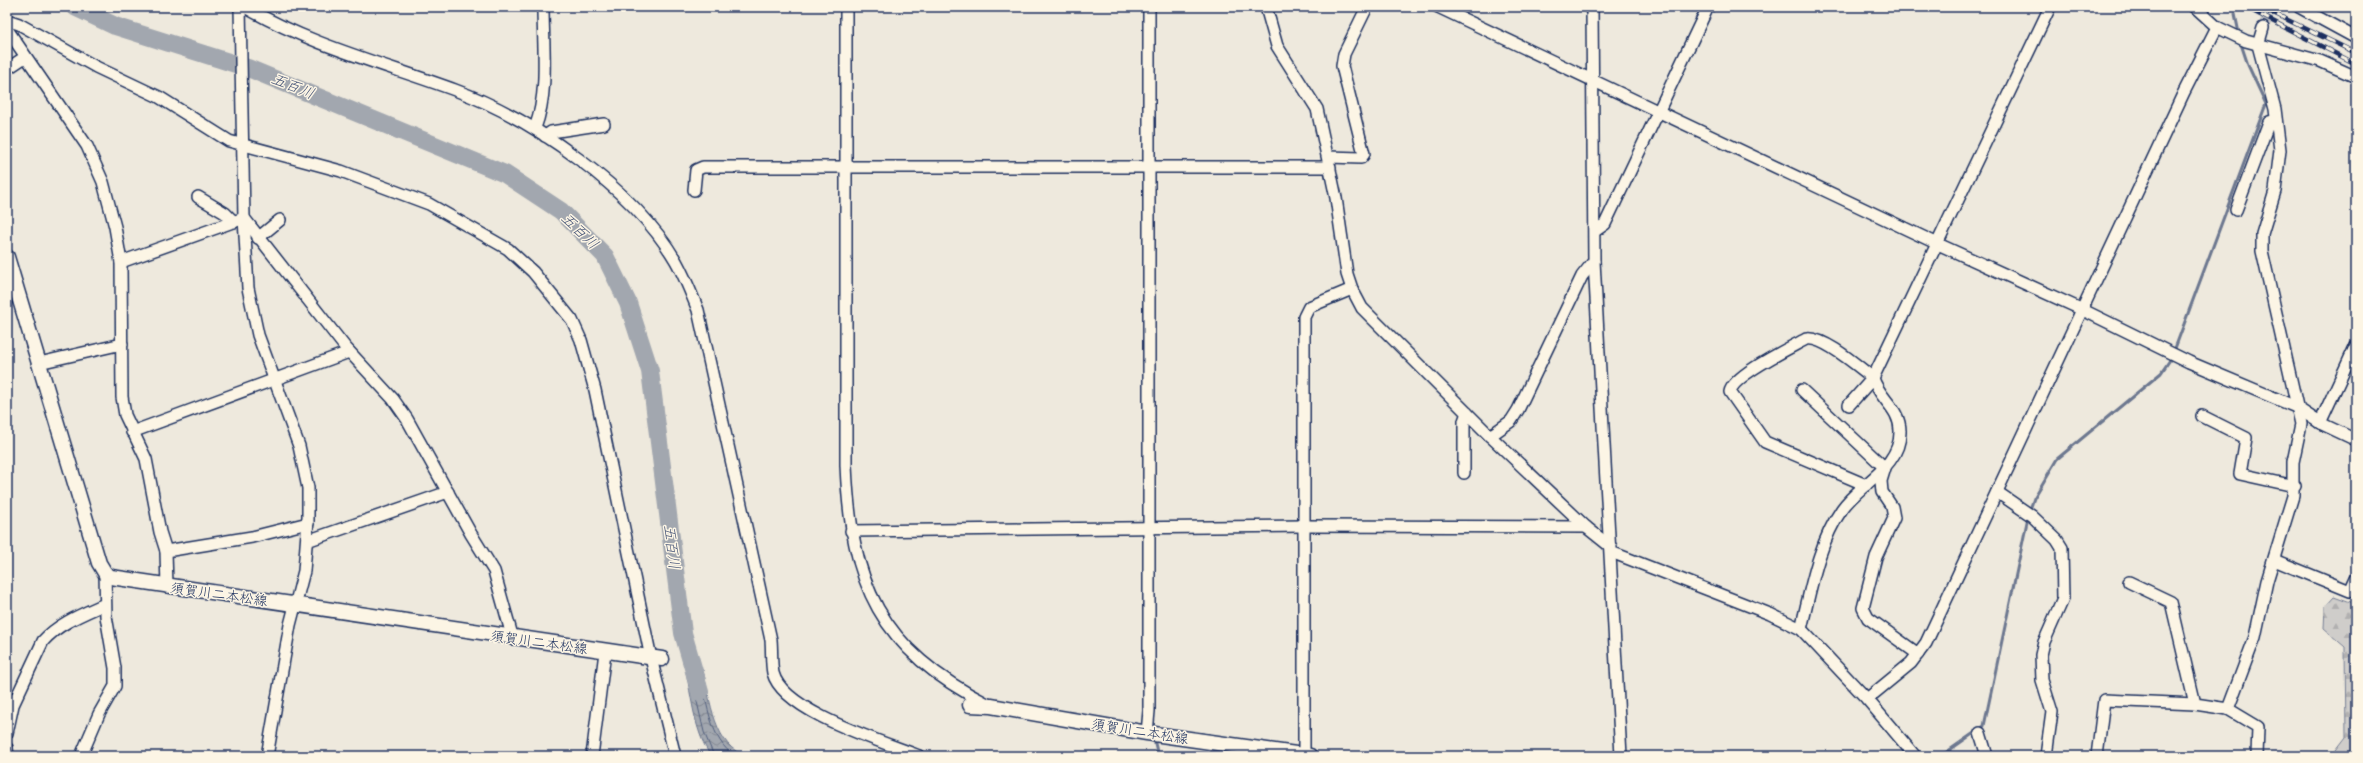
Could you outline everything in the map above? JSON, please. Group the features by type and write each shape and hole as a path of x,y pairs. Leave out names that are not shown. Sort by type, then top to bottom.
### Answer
{"main road":[{"path":"7,257 99,563 105,573"},
{"name":"須賀川二本松線","path":"105,573 117,580 296,605 513,639 656,659"},
{"name":"須賀川二本松線","path":"970,705 991,706 1147,732 1306,756"}],"street":[{"path":"535,128 539,117 543,80 543,7"},
{"path":"846,7 846,465 851,531 864,580 883,617 895,634 934,672 967,694 991,706"},
{"path":"1147,732 1149,711 1148,528 1150,167 1148,7"},
{"path":"1266,7 1277,46 1317,109 1329,162 1343,257 1352,289 1362,308 1490,436 1611,549 1770,614 1801,629 1867,699 1915,756"},
{"path":"694,190 696,170 703,168 846,169 1150,167 1329,162 1361,158 1364,154 1342,66 1344,54 1367,7"},
{"path":"1438,7 1592,80 1660,110 1938,244 2083,310 2188,362 2296,407 2320,423 2356,440"},
{"path":"1592,7 1595,231 1594,261 1611,549 1621,756"},
{"path":"1595,231 1605,224 1708,7"},
{"path":"1849,405 1873,378 2050,7"},
{"path":"2195,7 2217,27 2246,41 2320,61 2356,77"},
{"path":"2299,7 2356,38"},
{"path":"267,756 304,571 308,523 308,488 303,461 258,335 248,288 239,220 243,144 242,9 283,29 456,90 535,128 603,179 636,210 662,240 687,283 698,310 771,640 773,674 780,686 794,702 817,715 919,756"},
{"path":"7,20 19,24 96,68 159,97 229,141 340,171 429,204 508,249 533,272 572,320 581,340 595,390 656,659 675,756"},
{"path":"1867,699 1911,662 1918,654 1929,636 2184,92 2217,27"},
{"path":"2228,709 2255,637 2274,560 2295,486 2293,462 2301,424 2262,251 2262,234 2275,192 2280,150 2276,120 2258,45 2263,28"},
{"path":"7,30 87,146 94,160 109,200 122,262 122,397 125,415 146,459 160,532 166,551 167,587"},
{"path":"7,69 25,57"},
{"path":"2236,210 2269,122 2276,120"},
{"path":"545,136 551,132 604,124"},
{"path":"198,197 239,220 258,238 349,352 393,399 404,414 494,571 513,639"},
{"path":"122,262 239,220"},
{"path":"258,238 280,220"},
{"path":"1490,436 1510,421 1518,410 1582,276 1594,261"},
{"path":"1306,756 1303,526 1304,317 1309,307 1352,289"},
{"path":"1866,485 1765,442 1730,392 1735,383 1751,371 1809,339 1833,348 1873,378 1875,386 1896,411 1900,423 1900,435 1897,449 1885,468 1881,481 1882,492 1892,507 1894,518 1876,558 1863,608 1868,618 1918,654"},
{"path":"39,363 122,344"},
{"path":"2320,423 2356,345"},
{"path":"132,432 349,352"},
{"path":"1802,390 1885,468"},
{"path":"1464,473 1464,421 1467,413"},
{"path":"2202,416 2246,438 2240,474 2295,486"},
{"path":"1801,629 1822,548 1831,526 1844,507 1885,468"},
{"path":"307,541 448,492"},
{"path":"1997,492 2028,512 2057,540 2063,555 2063,599 2044,642 2041,655 2042,680 2052,712 2046,756"},
{"path":"166,551 252,537 308,523"},
{"path":"851,531 1303,526 1586,527"},
{"path":"2274,560 2353,592 2356,578"},
{"path":"81,756 99,714 115,686 115,668 108,632 105,604 105,573"},
{"path":"2129,582 2171,602 2195,704"},
{"path":"7,733 13,705 43,641 49,634 68,621 105,604"},
{"path":"592,756 604,652"},
{"path":"2097,756 2104,700 2195,704 2228,709 2258,727 2257,756"},
{"path":"1980,733 1987,756"},
{"path":"7,748 8,756"}],"green space":[{"path":"2334,596 2356,604 2356,756 2333,754 2346,737 2345,647 2324,629 2325,606"}],"water":[{"path":"685,668 703,670 711,708 721,733 728,744 737,751 748,756 711,756 705,747 697,725"}],"waterway":[{"name":"五百川","path":"75,7 115,26 248,68 505,174 561,211 605,256 628,303 650,371 683,633 700,692"},
{"path":"2235,14 2239,33"},
{"path":"2174,351 2266,104 2248,65 2240,41"},
{"path":"2029,512 2034,498 2057,459 2161,373 2172,357"},
{"path":"1941,756 1984,726 2028,517"},
{"path":"1154,739 1158,756"}],"tunnel":[{"path":"2263,28 2271,9"}],"railway":[{"path":"2245,7 2356,64"},
{"path":"2261,7 2356,53"}]}
